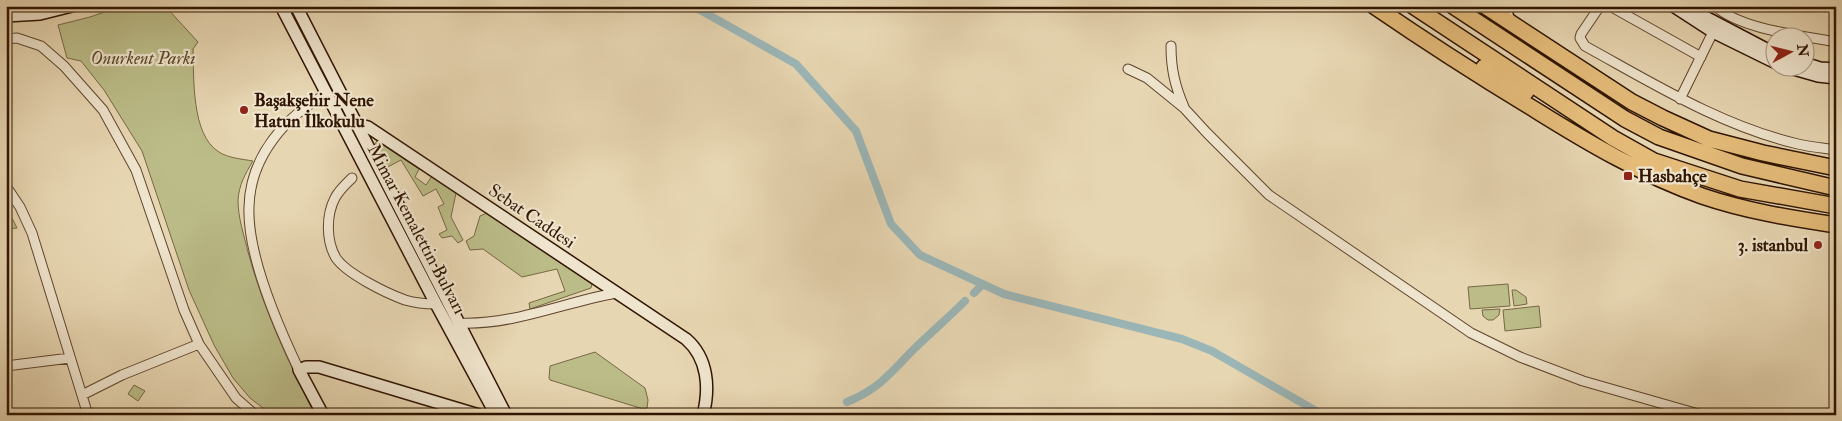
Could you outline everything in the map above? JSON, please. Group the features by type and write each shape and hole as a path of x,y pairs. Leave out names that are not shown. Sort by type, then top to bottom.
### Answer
{"highway":[{"path":"1375,6 1562,113 1654,161 1740,189 1830,205"},
{"path":"1375,6 1450,58 1600,150 1650,175 1733,206 1767,215 1836,226"},
{"path":"1414,6 1613,138"},
{"path":"1453,6 1626,119 1660,137 1742,166 1831,188"},
{"path":"1485,6 1632,102 1663,118 1702,135 1763,153 1836,168"}],"street":[{"name":"Mimar Kemalettin Bulvarı","path":"282,6 436,304 496,415"},
{"path":"296,6 506,415"},
{"path":"1504,6 1510,23"},
{"path":"1600,6 1580,38 1582,42 1594,51 1680,99 1752,130 1798,144 1836,150"},
{"path":"1610,6 1701,57"},
{"path":"1673,6 1713,32 1764,57"},
{"path":"1715,6 1730,18 1748,25 1836,42"},
{"path":"6,16 40,14 61,7"},
{"path":"1694,8 1764,47"},
{"path":"1680,99 1713,32"},
{"path":"6,39 17,38 41,46 64,66 103,110 136,170 184,310 199,344 236,398 255,415"},
{"path":"1171,46 1171,69 1176,89 1184,108"},
{"path":"1814,66 1836,69"},
{"path":"1128,69 1147,78 1184,108 1269,195 1471,333 1520,357 1583,381 1702,415"},
{"path":"1814,75 1836,78"},
{"path":"323,415 283,336 262,276 252,237 248,207 254,174 264,152 276,135 298,113 327,94"},
{"name":"Sebat Caddesi","path":"357,124 368,127 686,339 697,350 704,366 706,390 703,415"},
{"path":"352,178 334,198 330,210 328,231 330,243 337,259 358,277 404,300 436,304"},
{"path":"6,186 20,207 32,233 88,415"},
{"path":"446,322 473,324 535,314 616,293"},
{"path":"82,394 122,375 199,344"},
{"path":"6,366 70,358"},
{"path":"299,370 306,367 319,367 479,415"}],"green space":[{"name":"Onurkent Parkı","path":"122,6 165,6 198,42 193,49 194,89 203,133 210,144 219,152 231,157 253,161 243,180 238,200 248,252 269,315 315,415 272,415 250,398 233,378 214,345 189,290 142,151 104,90 81,61 67,58 58,25"},
{"path":"377,141 419,169 415,177 426,185 432,176 456,193 451,217 463,240 458,243 452,236 442,238 439,234 447,230 438,207 444,204 436,189 423,196 401,160 384,169 372,148"},
{"path":"6,206 17,228 6,229"},
{"path":"487,213 592,284 591,288 530,309 529,303 565,291 557,269 522,277 483,249 470,250 466,241 474,236 480,216"},
{"path":"1508,284 1510,306 1470,309 1468,287"},
{"path":"1512,290 1516,290 1526,297 1527,304 1514,306"},
{"path":"1539,306 1541,327 1505,331 1503,310"},
{"path":"1500,309 1499,315 1493,320 1488,320 1483,316 1482,310"},
{"path":"595,352 645,388 648,400 647,408 643,409 550,380 550,366"},
{"path":"134,385 145,391 138,401 128,394"}],"waterway":[{"path":"693,6 796,64 856,131 891,224 920,255 1004,294 1182,339 1212,351 1323,415"},
{"path":"974,293 982,285"},
{"path":"847,402 875,387 965,301"}],"place":[{"name":"Başakşehir Nene Hatun İlkokulu","path":"244,110"},
{"name":"Hasbahçe","path":"1628,176"},
{"name":"3. istanbul","path":"1818,245"}]}
